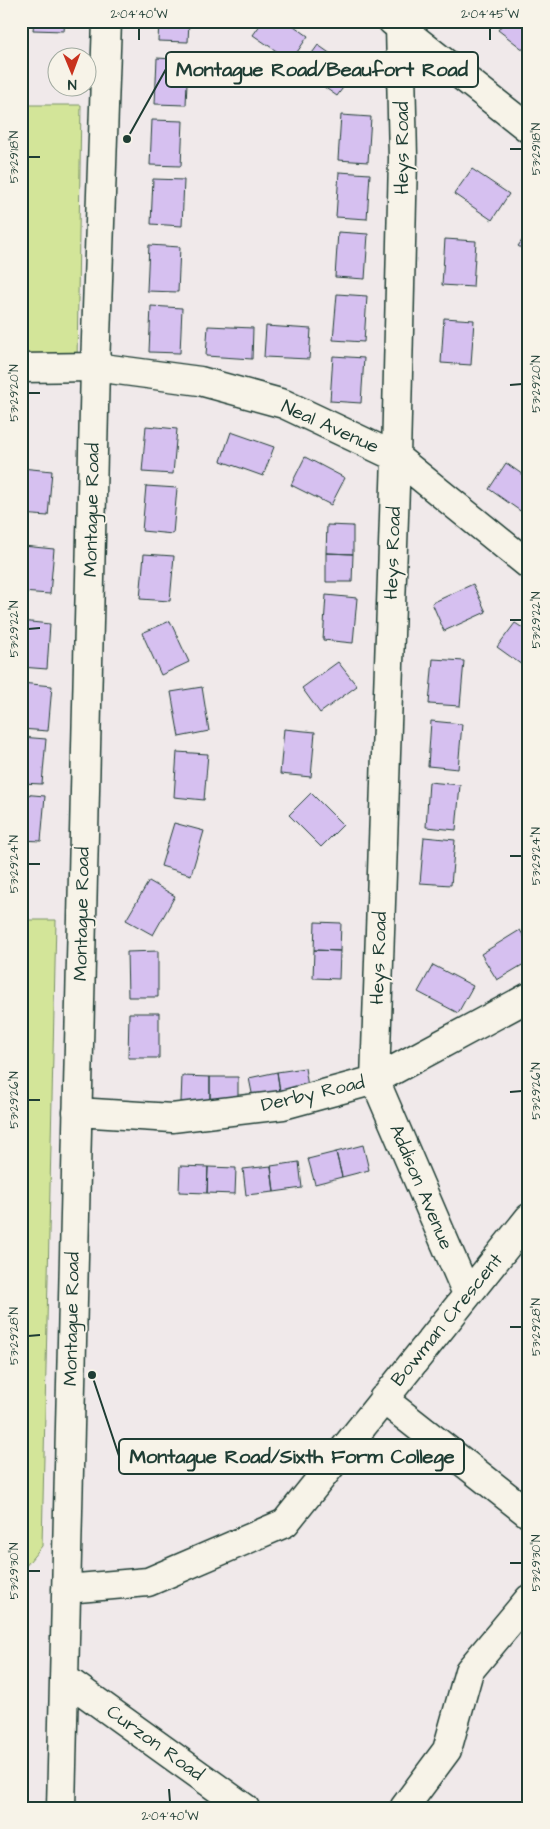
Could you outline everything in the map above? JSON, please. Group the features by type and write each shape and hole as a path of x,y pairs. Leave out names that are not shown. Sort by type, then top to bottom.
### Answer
{"street":[{"name":"Montague Road","path":"61,1808 95,367 107,21"},
{"path":"396,24 529,129"},
{"name":"Heys Road","path":"375,1080 396,457 403,158 396,24"},
{"name":"Neal Avenue","path":"21,368 95,367 200,381 284,404 396,457 529,564"},
{"name":"Derby Road","path":"77,1112 172,1118 283,1105 375,1080 529,997"},
{"name":"Addison Avenue","path":"375,1080 467,1294"},
{"name":"Bowman Crescent","path":"66,1589 148,1582 285,1523 529,1218"},
{"path":"383,1399 529,1514"},
{"path":"404,1808 446,1750 469,1671 529,1599"},
{"name":"Curzon Road","path":"64,1678 245,1808"}],"green space":[{"path":"21,105 81,105 77,362 21,362"},
{"path":"21,920 56,920 42,1546 21,1572"}],"building":[{"path":"34,21 65,21 64,31 33,30"},
{"path":"159,21 189,21 188,42 158,41"},
{"path":"263,21 287,21 308,36 291,61 253,35"},
{"path":"505,21 529,21 529,54 498,30"},
{"path":"318,45 355,71 337,96 300,70"},
{"path":"157,58 188,60 186,105 155,104"},
{"path":"341,115 371,117 368,162 338,160"},
{"path":"152,120 183,121 181,166 150,165"},
{"path":"472,169 509,194 492,220 454,194"},
{"path":"339,172 370,174 367,219 336,217"},
{"path":"153,179 184,180 182,226 151,224"},
{"path":"529,231 529,253 518,246"},
{"path":"338,232 368,234 365,279 335,277"},
{"path":"445,239 476,241 473,287 442,285"},
{"path":"149,245 180,247 178,292 147,291"},
{"path":"337,294 367,296 364,342 333,340"},
{"path":"151,306 182,308 180,353 149,352"},
{"path":"444,318 474,320 471,365 441,363"},
{"path":"208,326 253,328 252,359 206,356"},
{"path":"266,326 311,329 309,359 264,357"},
{"path":"333,356 364,358 361,403 330,401"},
{"path":"146,426 177,429 173,474 142,472"},
{"path":"231,432 274,447 263,476 221,461"},
{"path":"305,457 345,478 331,505 291,485"},
{"path":"506,463 529,479 529,511 526,515 489,489"},
{"path":"21,468 52,471 48,516 21,514"},
{"path":"146,486 177,488 173,534 142,531"},
{"path":"327,525 353,526 353,554 326,553"},
{"path":"23,546 54,549 50,594 21,592"},
{"path":"326,553 353,554 352,582 326,582"},
{"path":"144,554 174,556 170,601 140,599"},
{"path":"473,584 486,612 444,631 432,603"},
{"path":"326,595 357,598 353,643 323,640"},
{"path":"21,621 50,624 47,669 21,667"},
{"path":"170,621 189,662 161,675 142,633"},
{"path":"515,623 529,632 529,670 497,647"},
{"path":"433,659 464,661 460,706 429,704"},
{"path":"338,662 357,686 320,713 302,688"},
{"path":"21,683 52,686 48,731 21,729"},
{"path":"202,687 209,731 179,737 171,692"},
{"path":"431,721 462,724 458,769 428,766"},
{"path":"284,729 315,732 311,777 280,774"},
{"path":"21,737 46,739 42,784 21,783"},
{"path":"177,752 208,754 204,800 174,797"},
{"path":"429,782 460,785 456,830 426,827"},
{"path":"311,793 343,825 321,847 289,815"},
{"path":"21,794 45,796 41,841 21,840"},
{"path":"174,823 204,831 191,875 161,866"},
{"path":"424,837 455,840 451,885 420,883"},
{"path":"149,881 175,896 153,935 126,920"},
{"path":"315,922 341,923 340,951 314,950"},
{"path":"520,930 529,945 529,961 497,980 481,954"},
{"path":"314,950 340,951 339,979 313,978"},
{"path":"158,951 158,997 128,997 127,952"},
{"path":"433,965 473,986 458,1013 418,992"},
{"path":"129,1013 159,1013 159,1058 128,1058"},
{"path":"305,1068 309,1093 281,1098 277,1072"},
{"path":"277,1072 281,1098 254,1103 249,1078"},
{"path":"182,1076 210,1077 210,1102 181,1102"},
{"path":"210,1077 238,1077 238,1103 210,1102"},
{"path":"363,1145 369,1170 342,1177 336,1152"},
{"path":"336,1152 342,1177 315,1184 308,1159"},
{"path":"299,1162 302,1188 274,1192 271,1166"},
{"path":"180,1166 208,1167 207,1193 179,1192"},
{"path":"271,1166 274,1192 246,1195 243,1169"},
{"path":"208,1167 236,1168 235,1194 207,1193"}],"place":[{"name":"Montague Road/Beaufort Road","path":"127,139"},
{"name":"Montague Road/Sixth Form College","path":"92,1375"}]}
